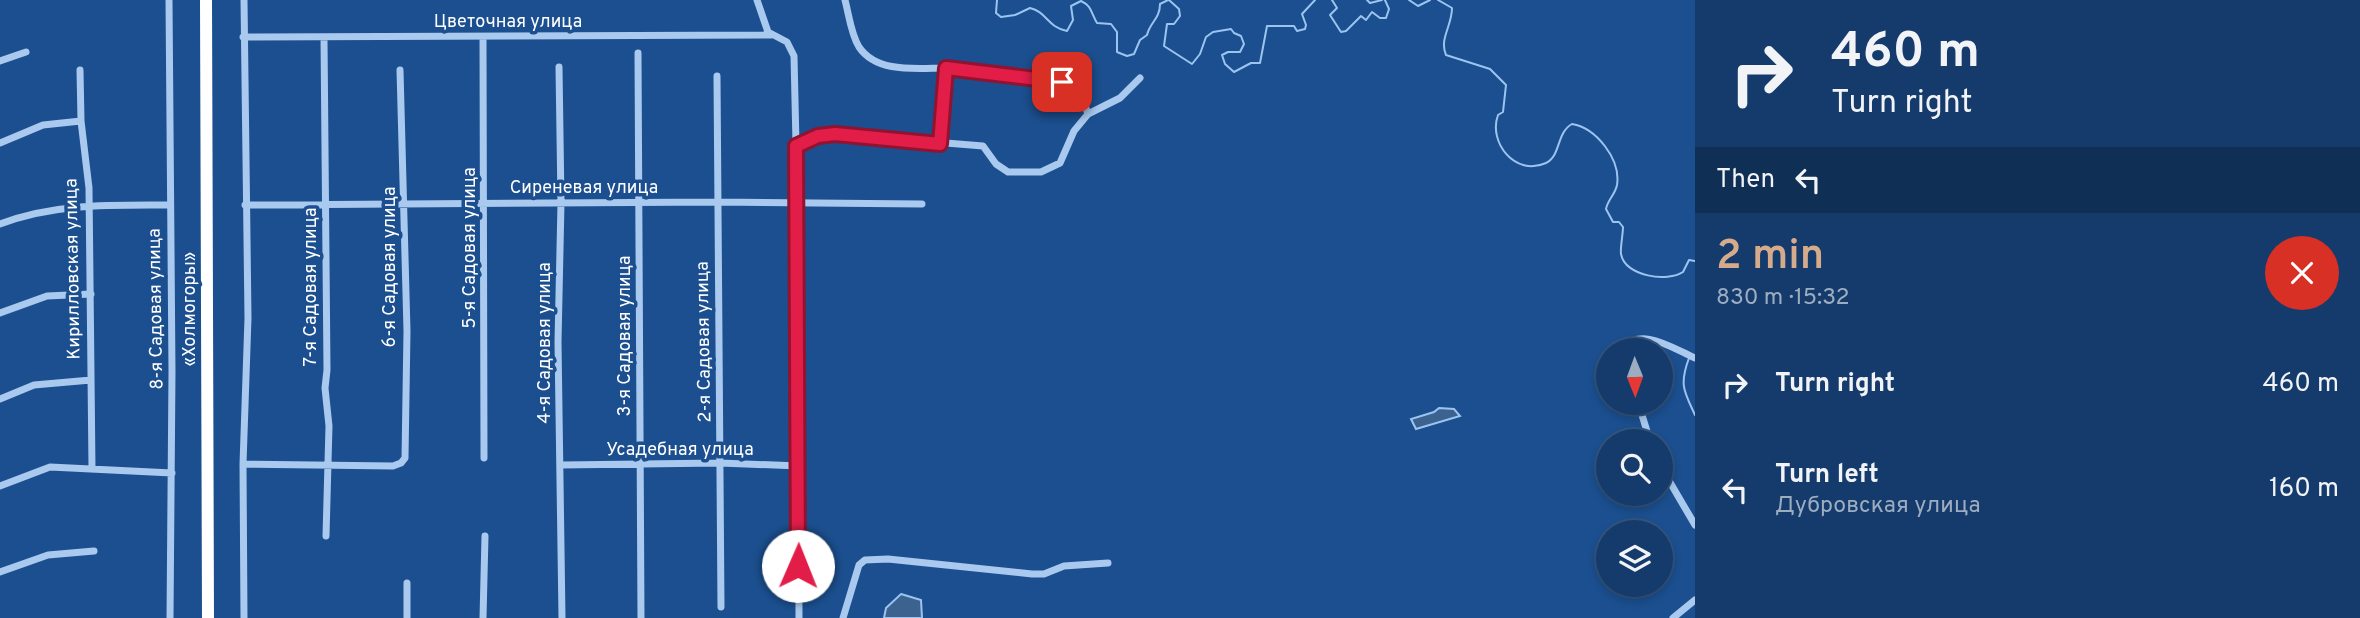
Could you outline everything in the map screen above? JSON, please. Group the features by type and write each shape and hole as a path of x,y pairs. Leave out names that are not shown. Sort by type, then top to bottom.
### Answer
{"highway":[{"name":"«Холмогоры»","path":"206,0 208,618"}],"street":[{"name":"8-я Садовая улица","path":"169,0 172,473 170,618"},
{"path":"244,0 248,330 243,464 244,618"},
{"path":"757,0 764,26 772,36 787,42 792,47 794,56 799,618"},
{"path":"845,0 858,46 869,59 900,67 946,68 1062,82 1080,92 1088,114"},
{"name":"Цветочная улица","path":"243,37 772,36"},
{"name":"5-я Садовая улица","path":"483,37 484,458"},
{"name":"7-я Садовая улица","path":"324,38 325,395 329,426 326,536"},
{"path":"0,61 26,52"},
{"name":"3-я Садовая улица","path":"638,53 641,618"},
{"name":"4-я Садовая улица","path":"559,67 561,203 558,342 562,618"},
{"path":"940,144 946,68"},
{"name":"6-я Садовая улица","path":"326,466 401,463 405,458 405,204 400,70"},
{"name":"Кирилловская улица","path":"80,71 81,121 89,205 92,468"},
{"name":"2-я Садовая улица","path":"717,76 721,607"},
{"path":"796,146 818,136 835,134 982,146 1002,170 1008,173 1041,172 1060,163 1074,131 1088,114 1120,98 1140,78"},
{"path":"0,143 43,125 81,121"},
{"name":"Сиреневая улица","path":"245,205 717,202 922,204"},
{"path":"0,224 27,213 89,205 170,205"},
{"path":"0,313 47,296 91,294"},
{"path":"1673,348 1695,359"},
{"path":"0,399 34,385 90,380"},
{"name":"Усадебная улица","path":"561,465 720,463 799,466"},
{"path":"243,464 326,466"},
{"path":"0,486 50,467 172,473"},
{"path":"1673,487 1695,525"},
{"path":"483,618 485,536"},
{"path":"0,572 48,555 94,551"},
{"path":"843,618 859,565 864,560 888,559 1032,574 1044,574 1064,566 1108,563"},
{"path":"407,583 407,618"},
{"path":"1673,618 1695,600"}],"water":[{"path":"1439,408 1454,409 1460,416 1416,429 1411,419"},
{"path":"901,594 921,600 922,618 884,618 886,608"}],"waterway":[{"path":"997,0 996,13 1001,17 1015,15 1030,8 1067,31 1073,20 1071,6 1081,1 1089,8 1097,23 1111,24 1117,32 1117,52 1127,56 1134,54 1140,40 1147,35 1157,17 1160,4 1168,0"},
{"path":"1169,0 1179,9 1180,16 1174,24 1167,24 1164,46 1192,64 1200,54 1206,37 1213,32 1231,29 1241,36 1244,44 1240,52 1222,55 1225,64 1234,72 1251,63 1260,63 1267,26 1294,26 1297,31 1305,29 1302,14 1315,0"},
{"path":"1332,0 1337,8 1330,15 1341,32 1346,31 1361,16 1366,20 1372,12 1380,18 1386,18 1389,9 1385,0"},
{"path":"1367,0 1370,3 1382,0"},
{"path":"1409,0 1418,6 1430,0"},
{"path":"1438,0 1452,8 1444,43 1446,55 1490,69 1506,85 1503,112 1498,115 1496,125 1497,136 1507,154 1524,165 1535,166 1551,160 1563,133 1572,124 1590,132 1605,146 1615,165 1617,185 1606,209 1613,222 1619,222 1623,227 1621,254 1624,262 1638,272 1668,277 1683,272 1689,260 1695,261"},
{"path":"1689,358 1684,375 1684,388 1695,415"}],"route":[{"path":"798,566 796,146 818,136 835,134 940,144 946,68 1062,82"}]}
